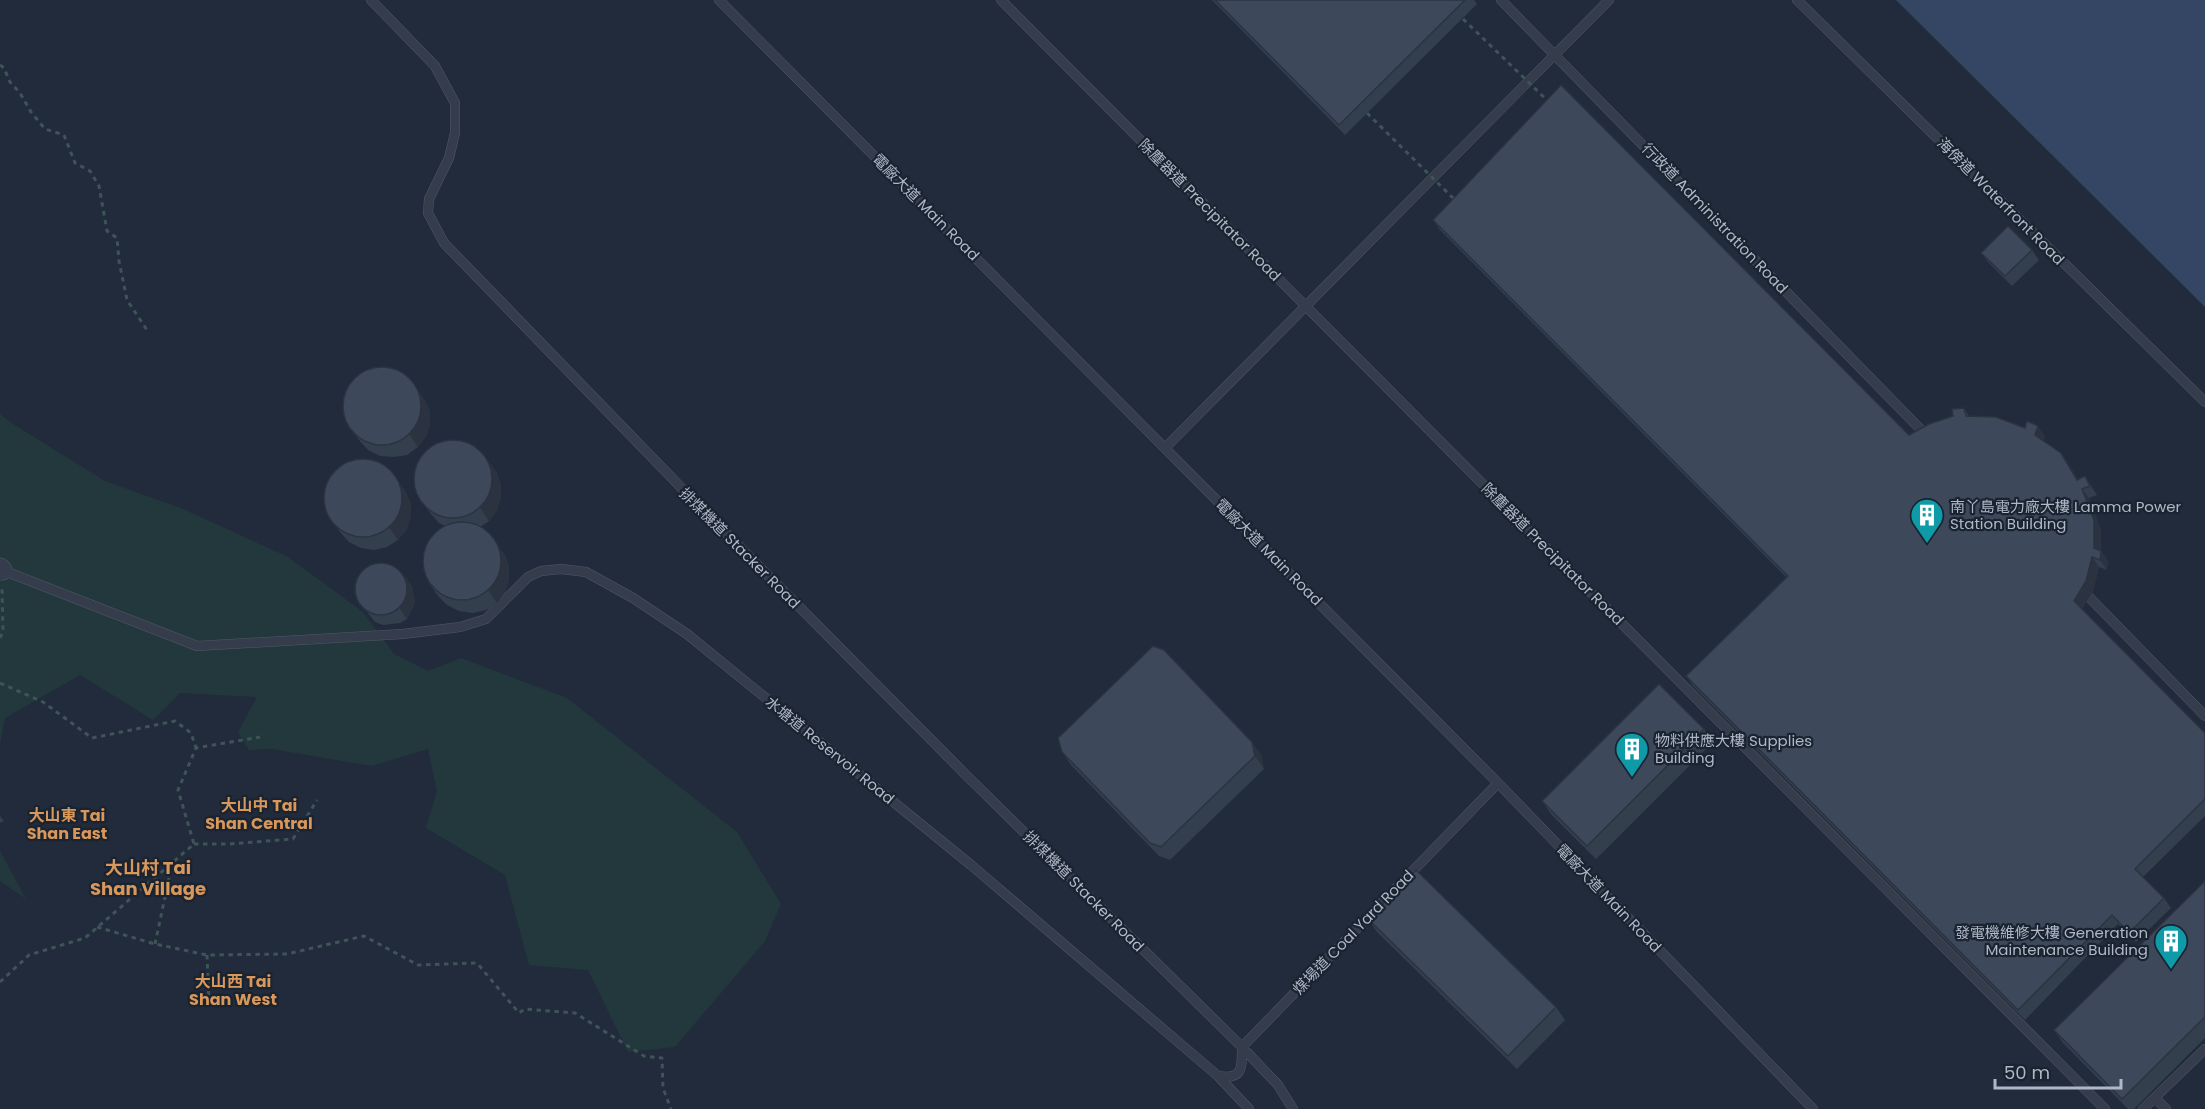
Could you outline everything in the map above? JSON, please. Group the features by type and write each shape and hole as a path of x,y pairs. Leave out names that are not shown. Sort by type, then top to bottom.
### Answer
{"lane":[{"name":"排煤機道 Stacker Road","path":"371,0 435,66 455,103 455,133 449,158 429,199 428,213 444,243 703,510 960,769 1242,1047 1278,1085 1293,1109"},
{"name":"電廠大道 Main Road","path":"719,0 1498,783 1813,1109"},
{"name":"除塵器道 Precipitator Road","path":"1001,0 2105,1109"},
{"name":"行政道 Administration Road","path":"1501,0 1929,438"},
{"name":"海傍道 Waterfront Road","path":"1797,0 2205,402"},
{"path":"1166,447 1604,2"},
{"name":"水塘道 Reservoir Road","path":"1,569 197,646 403,634 460,627 486,619 528,577 541,571 561,569 586,572 633,598 687,634 971,865 1218,1076 1249,1109"},
{"path":"2089,597 2205,716"},
{"name":"煤場道 Coal Yard Road","path":"1242,1047 1498,783"},
{"path":"1218,1076 1230,1078 1238,1074 1241,1068 1242,1047"},
{"path":"2150,1105 2205,1049"},
{"path":"2150,1105 2166,1109"}],"path":[{"path":"1462,19 1555,108"},
{"path":"0,66 4,68 10,82 45,129 64,135 75,163 90,171 99,186 108,231 117,238 127,300 147,330"},
{"path":"1367,113 1462,207"},
{"path":"0,638 3,632 1,569"},
{"path":"0,683 43,702 92,738 175,721 191,734 196,748 178,790 194,844"},
{"path":"196,748 260,737"},
{"path":"0,982 29,955 85,938 194,844 293,839 317,800"},
{"path":"155,944 172,863"},
{"path":"97,927 155,944 207,955 287,954 364,936 418,965 477,963 519,1013 525,1009 575,1013 644,1056 662,1058 663,1088 671,1109"},
{"path":"207,955 209,1003"}],"green space":[{"path":"0,414 105,481 183,509 288,557 363,612 394,654 428,671 461,658 567,698 737,832 781,904 765,941 675,1047 628,1052 588,970 529,965 505,875 426,828 437,791 428,749 372,766 272,749 249,750 238,732 257,697 180,693 153,720 80,675 5,718 0,745"},
{"path":"0,851 26,899 0,881"}],"water":[{"path":"1896,0 2205,0 2205,307"}],"building":[{"path":"1215,0 1465,0 1339,125"},
{"name":"南丫島電力廠大樓 Lamma Power Station Building","path":"1561,85 1909,435 1929,424 1953,416 1952,409 1964,408 1966,416 1996,417 2025,428 2027,421 2038,426 2035,435 2061,453 2077,480 2085,476 2090,486 2082,489 2094,520 2094,548 2101,551 2100,560 2092,557 2086,581 2074,601 2205,733 2205,799 2135,869 2164,898 2129,933 2112,915 2018,1010 1686,676 1788,576 1433,220"},
{"path":"2008,226 2032,250 2005,276 1981,253"},
{"path":"382,367 397,370 409,379 418,391 421,406 418,421 409,433 397,442 382,445 367,442 355,433 346,421 343,406 346,391 355,379 367,370"},
{"path":"453,440 468,443 480,452 489,464 492,479 489,494 480,506 468,515 453,518 438,515 426,506 417,494 414,479 417,464 426,452 438,443"},
{"path":"363,459 378,462 390,471 399,483 402,498 399,513 390,525 378,534 363,537 348,534 336,525 327,513 324,498 327,483 336,471 348,462"},
{"path":"462,522 477,525 489,534 498,546 501,561 498,576 489,588 477,597 462,600 447,597 435,588 426,576 423,561 426,546 435,534 447,525"},
{"path":"376,563 386,563 395,567 403,575 407,589 403,603 395,611 386,615 376,615 367,611 359,603 355,594 355,584 359,575 367,567"},
{"path":"1153,646 1164,650 1252,742 1255,756 1161,847 1150,843 1062,752 1058,738"},
{"name":"物料供應大樓 Supplies Building","path":"1659,684 1704,729 1587,846 1542,801"},
{"path":"1416,870 1556,1007 1508,1056 1368,919"},
{"name":"發電機維修大樓 Generation Maintenance Building","path":"2205,881 2205,1017 2122,1099 2054,1030"}],"place":[{"name":"南丫島電力廠大樓 Lamma Power Station Building","path":"1927,544"},
{"name":"物料供應大樓 Supplies Building","path":"1632,778"},
{"name":"發電機維修大樓 Generation Maintenance Building","path":"2171,970"}],"district":[{"name":"大山中 Tai Shan Central","path":"259,814"},
{"name":"大山東 Tai Shan East","path":"67,824"},
{"name":"大山村 Tai Shan Village","path":"148,877"},
{"name":"大山西 Tai Shan West","path":"233,990"}]}
